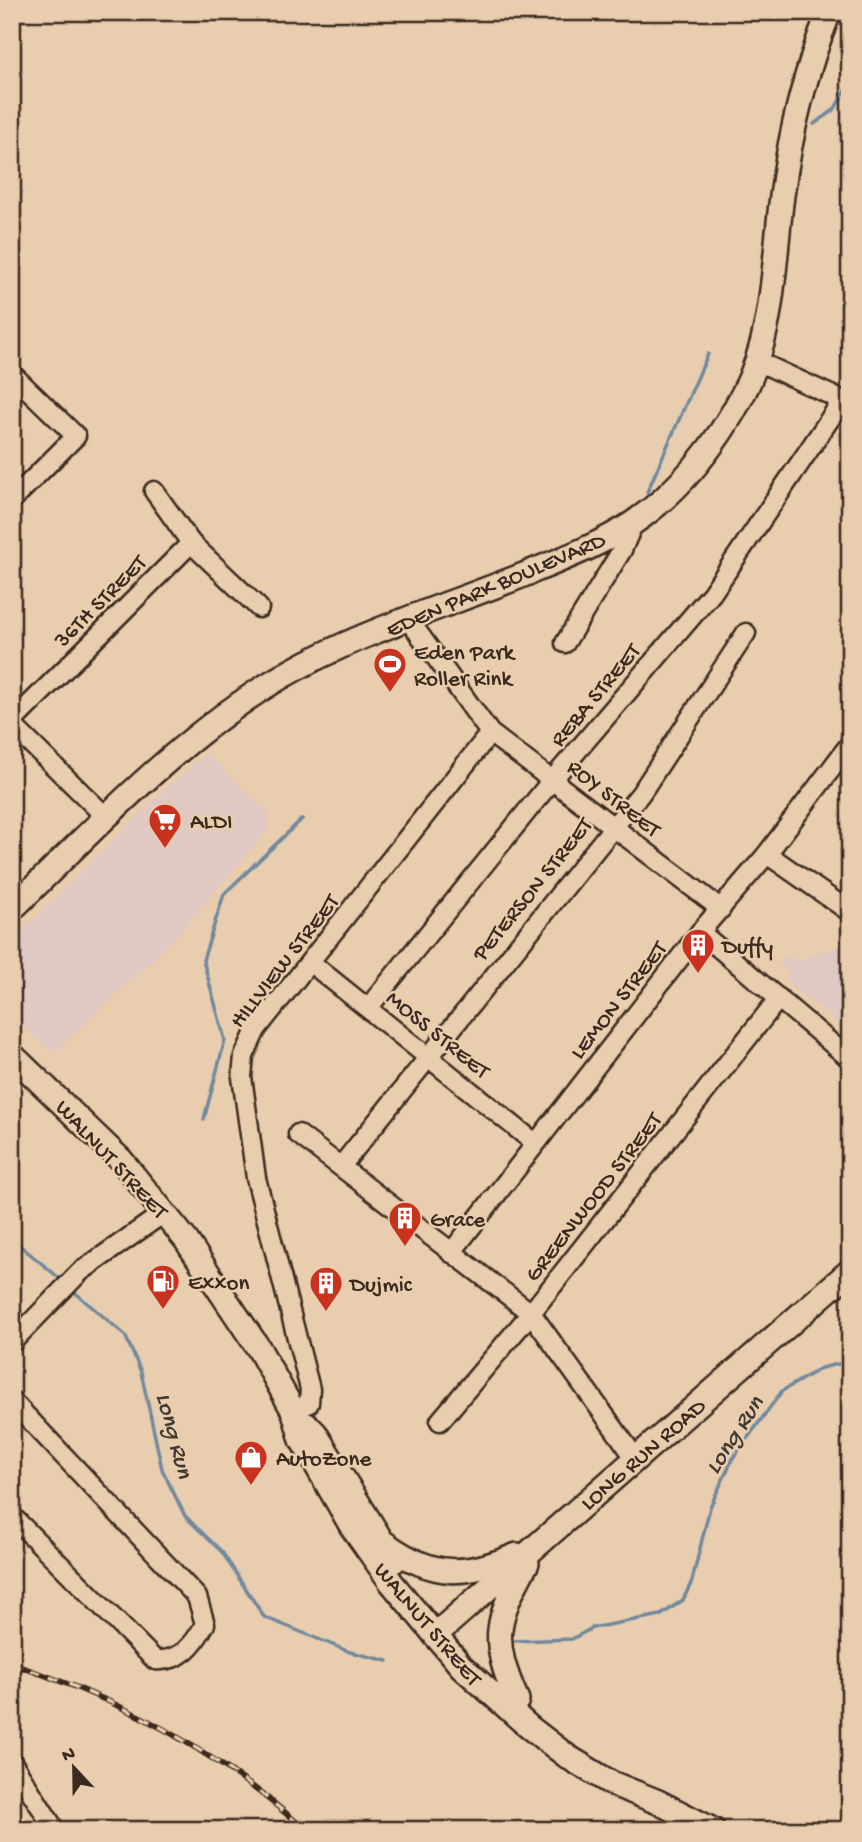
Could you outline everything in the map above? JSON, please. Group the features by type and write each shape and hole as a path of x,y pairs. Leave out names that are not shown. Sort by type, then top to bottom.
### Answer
{"main road":[{"name":"EDEN PARK BOULEVARD","path":"12,909 106,817 202,734 263,688 337,648 583,551 634,522 666,496 696,464 725,426 757,361 769,320 782,193 799,106 817,42 829,12"},
{"name":"WALNUT STREET","path":"12,1055 121,1160 165,1212 232,1307 294,1412 315,1433 440,1631 487,1691 568,1757 611,1783 658,1802 713,1830"},
{"name":"LONG RUN ROAD","path":"440,1631 850,1272"},
{"name":"WALNUT STREET","path":"294,1412 302,1440 352,1527 391,1582 440,1631 517,1700 584,1753 658,1802"},
{"path":"381,1541 416,1563 437,1570 464,1572 492,1565 536,1547"},
{"path":"517,1700 501,1664 500,1615 536,1547"}],"street":[{"path":"757,361 846,402"},
{"path":"12,374 76,436 12,500"},
{"name":"REBA STREET","path":"368,1008 553,779 712,593 846,402"},
{"path":"154,491 191,543 259,608"},
{"path":"565,643 622,550 634,522"},
{"name":"36TH STREET","path":"12,724 191,543"},
{"name":"ROY STREET","path":"409,620 490,733 720,909"},
{"name":"PETERSON STREET","path":"342,1165 641,793 746,633"},
{"path":"12,724 106,817"},
{"name":"HILLVIEW STREET","path":"294,1412 309,1403 310,1389 256,1178 242,1077 248,1042 490,733"},
{"name":"LEMON STREET","path":"451,1253 700,932 767,854 850,744"},
{"path":"767,854 850,912"},
{"path":"700,932 850,1059"},
{"name":"MOSS STREET","path":"311,963 535,1143"},
{"name":"GREENWOOD STREET","path":"440,1421 531,1313 779,998"},
{"path":"298,1134 342,1165 531,1313 636,1459"},
{"path":"12,1342 80,1272 165,1212"},
{"path":"12,1401 197,1597 205,1624 196,1641 176,1658 155,1660 12,1516"},
{"path":"12,1762 54,1830"}],"shaded area":[{"path":"206,753 268,813 269,828 172,941 58,1048 50,1050 12,1016 12,941 161,793"},
{"path":"837,947 850,947 850,1016 841,1024 784,981 789,974 778,963 786,955 799,963 816,952 825,953"}],"waterway":[{"path":"814,124 834,110 850,83"},
{"path":"647,492 708,354"},
{"path":"204,1119 225,1040 203,960 224,894 302,819"},
{"name":"Long Run","path":"12,1239 64,1282"},
{"name":"Long Run","path":"72,1290 125,1335 141,1372 162,1469 185,1516 222,1552 264,1617 350,1652 388,1661"},
{"name":"Long Run","path":"515,1641 572,1639 592,1628 661,1615 683,1600 692,1581 710,1507 733,1458 782,1391 821,1368 850,1361"}],"railway":[{"path":"12,1664 92,1694 167,1731 239,1777 305,1830"}],"place":[{"name":"Eden Park Roller Rink","path":"390,694"},
{"name":"ALDI","path":"165,850"},
{"name":"Duffy","path":"698,975"},
{"name":"Grace","path":"405,1248"},
{"name":"Exxon","path":"163,1311"},
{"name":"Dujmic","path":"326,1313"},
{"name":"AutoZone","path":"251,1487"}]}
